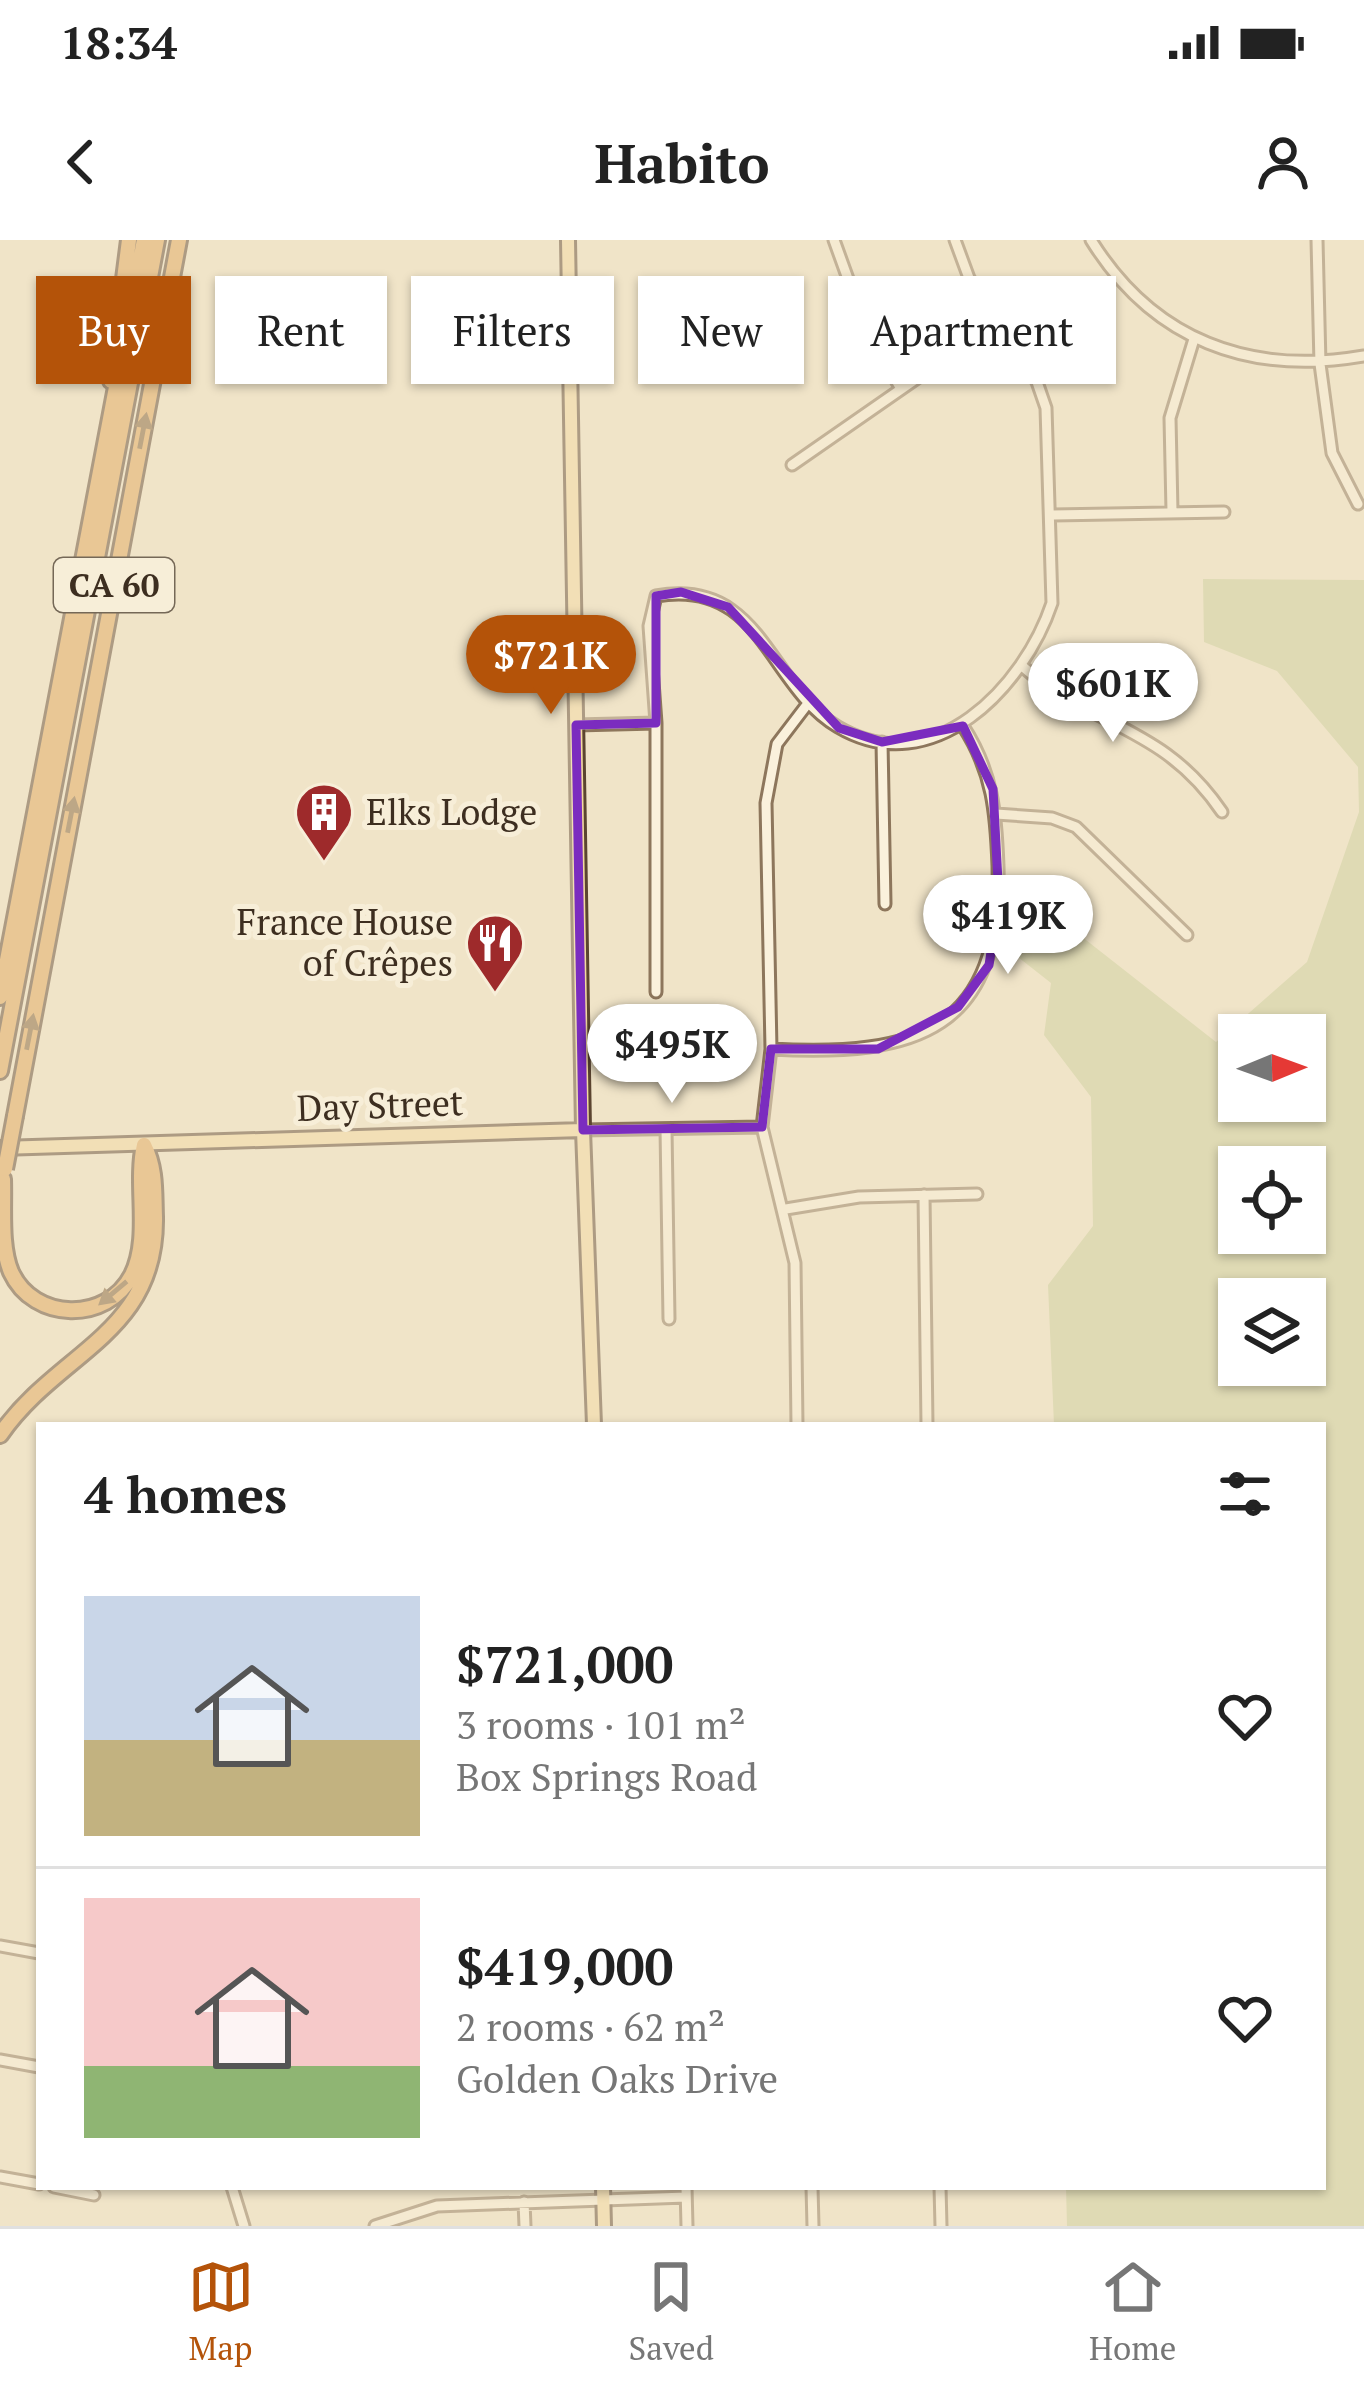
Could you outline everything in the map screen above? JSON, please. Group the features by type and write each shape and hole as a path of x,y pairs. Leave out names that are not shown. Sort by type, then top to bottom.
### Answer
{"highway":[{"path":"111,404 111,349 129,240"},
{"name":"CA 60","path":"0,997 144,240"},
{"path":"0,1071 158,240"},
{"name":"CA 60","path":"2,1180 179,240"},
{"path":"2,1180 5,1246 14,1279 39,1304 84,1310 115,1298 138,1259 144,1145"},
{"path":"0,1435 129,1309 148,1281 155,1243 154,1165 144,1145"}],"main road":[{"path":"568,240 583,1130 593,1422"},
{"name":"Day Street","path":"0,1148 583,1130"},
{"path":"603,2193 604,2226"}],"street":[{"path":"834,240 865,326 901,388"},
{"path":"956,240 973,276"},
{"path":"1090,240 1138,302 1194,339 1262,360 1320,364 1364,356"},
{"path":"1317,240 1320,364 1332,453 1358,504"},
{"path":"1172,511 1170,418 1194,339"},
{"path":"792,465 907,384"},
{"path":"656,992 656,724 649,626 656,596 680,592 728,608 752,625 809,703 839,728 882,742 937,738 962,726 1022,666 1042,633 1052,603 1053,515 1046,408 1038,384"},
{"path":"1053,515 1224,512"},
{"path":"1022,666 1044,686 1160,746 1198,778 1222,812"},
{"path":"797,1422 795,1263 786,1209 762,1126 771,1049 769,770 787,726 809,703"},
{"path":"576,725 656,724"},
{"path":"771,1049 878,1049 905,1041 958,1007 983,976 997,937 996,814 986,766 962,726"},
{"path":"882,742 885,904"},
{"path":"996,814 1052,818 1076,827 1187,935"},
{"name":"Day Street","path":"583,1130 762,1126"},
{"path":"666,1129 669,1319"},
{"path":"786,1209 826,1200 977,1194"},
{"path":"924,1196 927,1422"},
{"path":"0,1946 36,1952"},
{"path":"0,2060 36,2066"},
{"path":"0,2177 36,2183"},
{"path":"71,2190 94,2194"},
{"path":"233,2190 244,2226"},
{"path":"812,2190 813,2226"},
{"path":"940,2190 941,2226"},
{"path":"375,2226 436,2206 603,2193 686,2192 687,2226"},
{"path":"524,2202 525,2226"}],"highlighted area":[{"path":"681,592 728,607 839,728 882,742 963,726 993,789 999,900 989,965 958,1007 878,1049 771,1049 762,1127 583,1130 576,725 656,723 656,596"}],"green space":[{"path":"1203,579 1364,580 1364,2226 1067,2226 1066,2190 1326,2190 1326,1422 1054,1422 1048,1285 1093,1226 1091,1097 1044,1035 1051,983 1014,954 1015,907 1049,911 1218,1040 1218,1122 1326,1122 1326,1014 1248,1014 1307,962 1359,812 1358,767 1277,671 1204,642"}],"place":[{"name":"Elks Lodge","path":"324,863"},
{"name":"France House of Crêpes","path":"495,994"}]}
